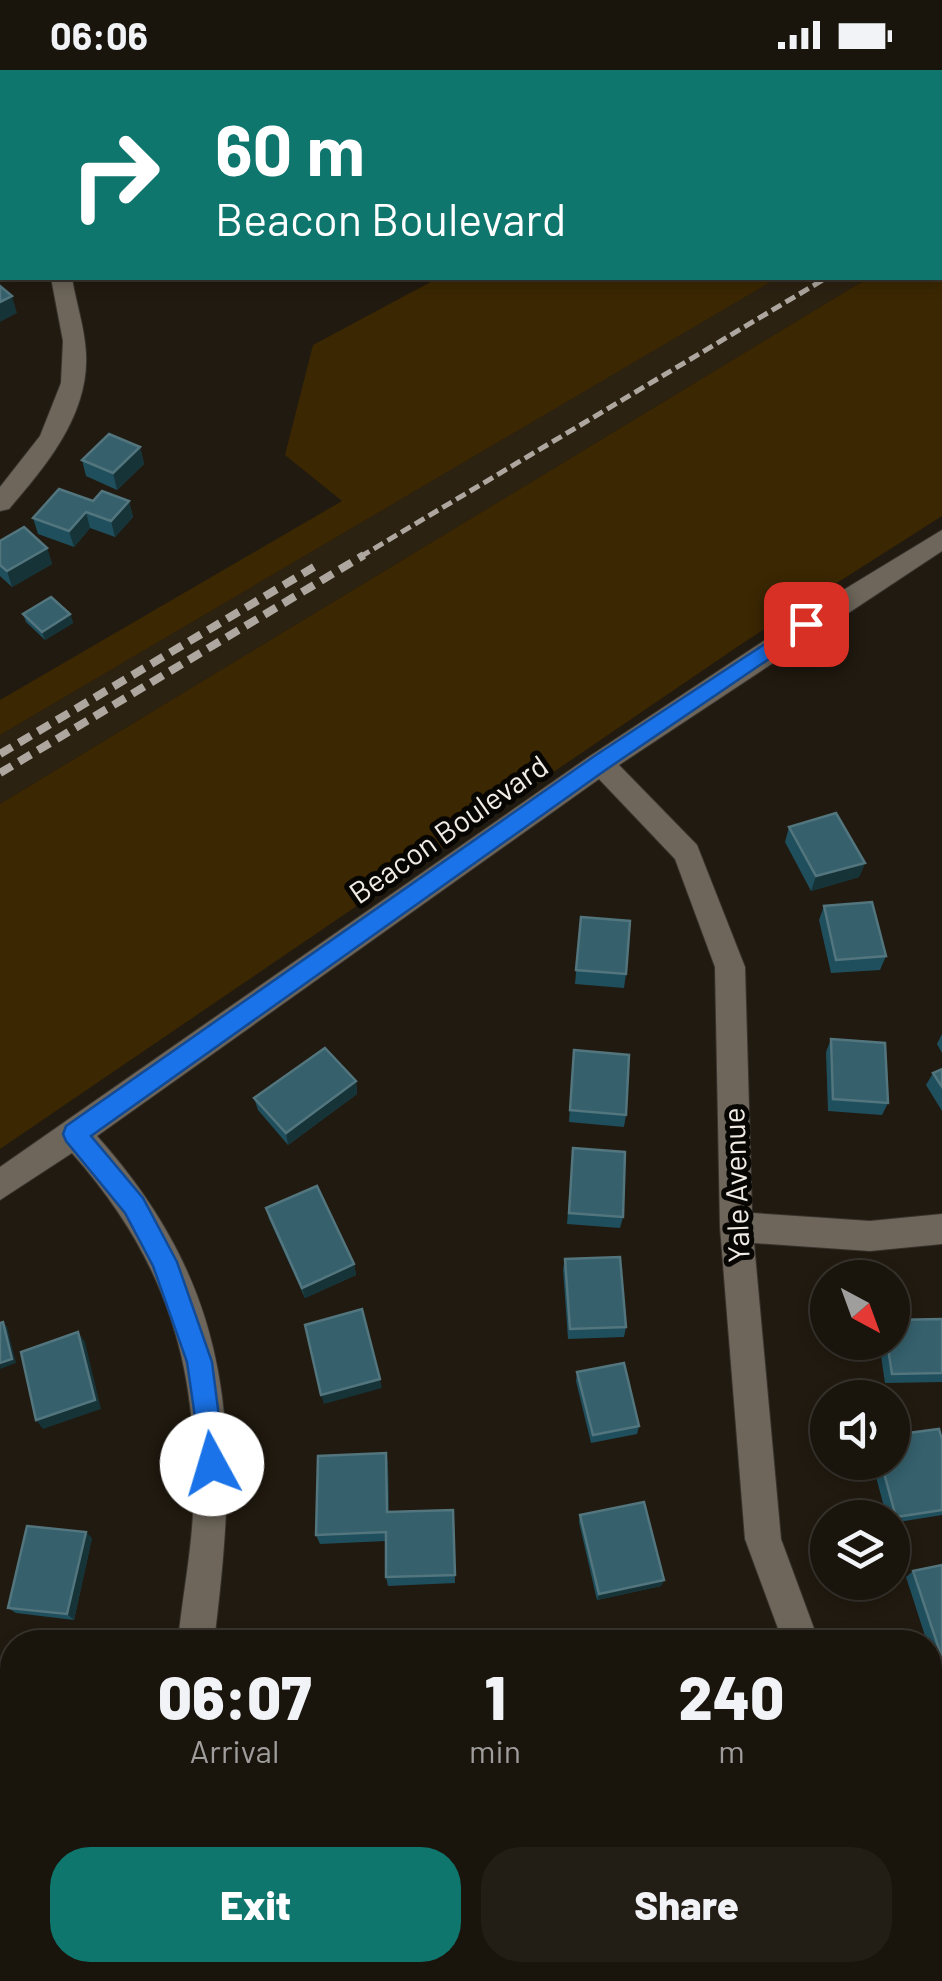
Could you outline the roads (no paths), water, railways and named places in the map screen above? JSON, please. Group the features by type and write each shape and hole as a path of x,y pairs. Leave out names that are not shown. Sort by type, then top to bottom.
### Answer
{"street":[{"path":"0,503 42,456 67,408 75,360 61,280"},
{"name":"Beacon Boulevard","path":"0,1185 600,763 834,606 942,539"},
{"name":"Yale Avenue","path":"600,763 687,852 730,967 736,1227 763,1539 797,1630"},
{"path":"74,1134 134,1206 155,1239 200,1362 212,1464 211,1514 197,1630"},
{"path":"736,1227 870,1236 942,1229"}],"railway":[{"path":"360,557 823,280"},
{"path":"0,773 364,555"},
{"path":"0,754 314,567"}]}
